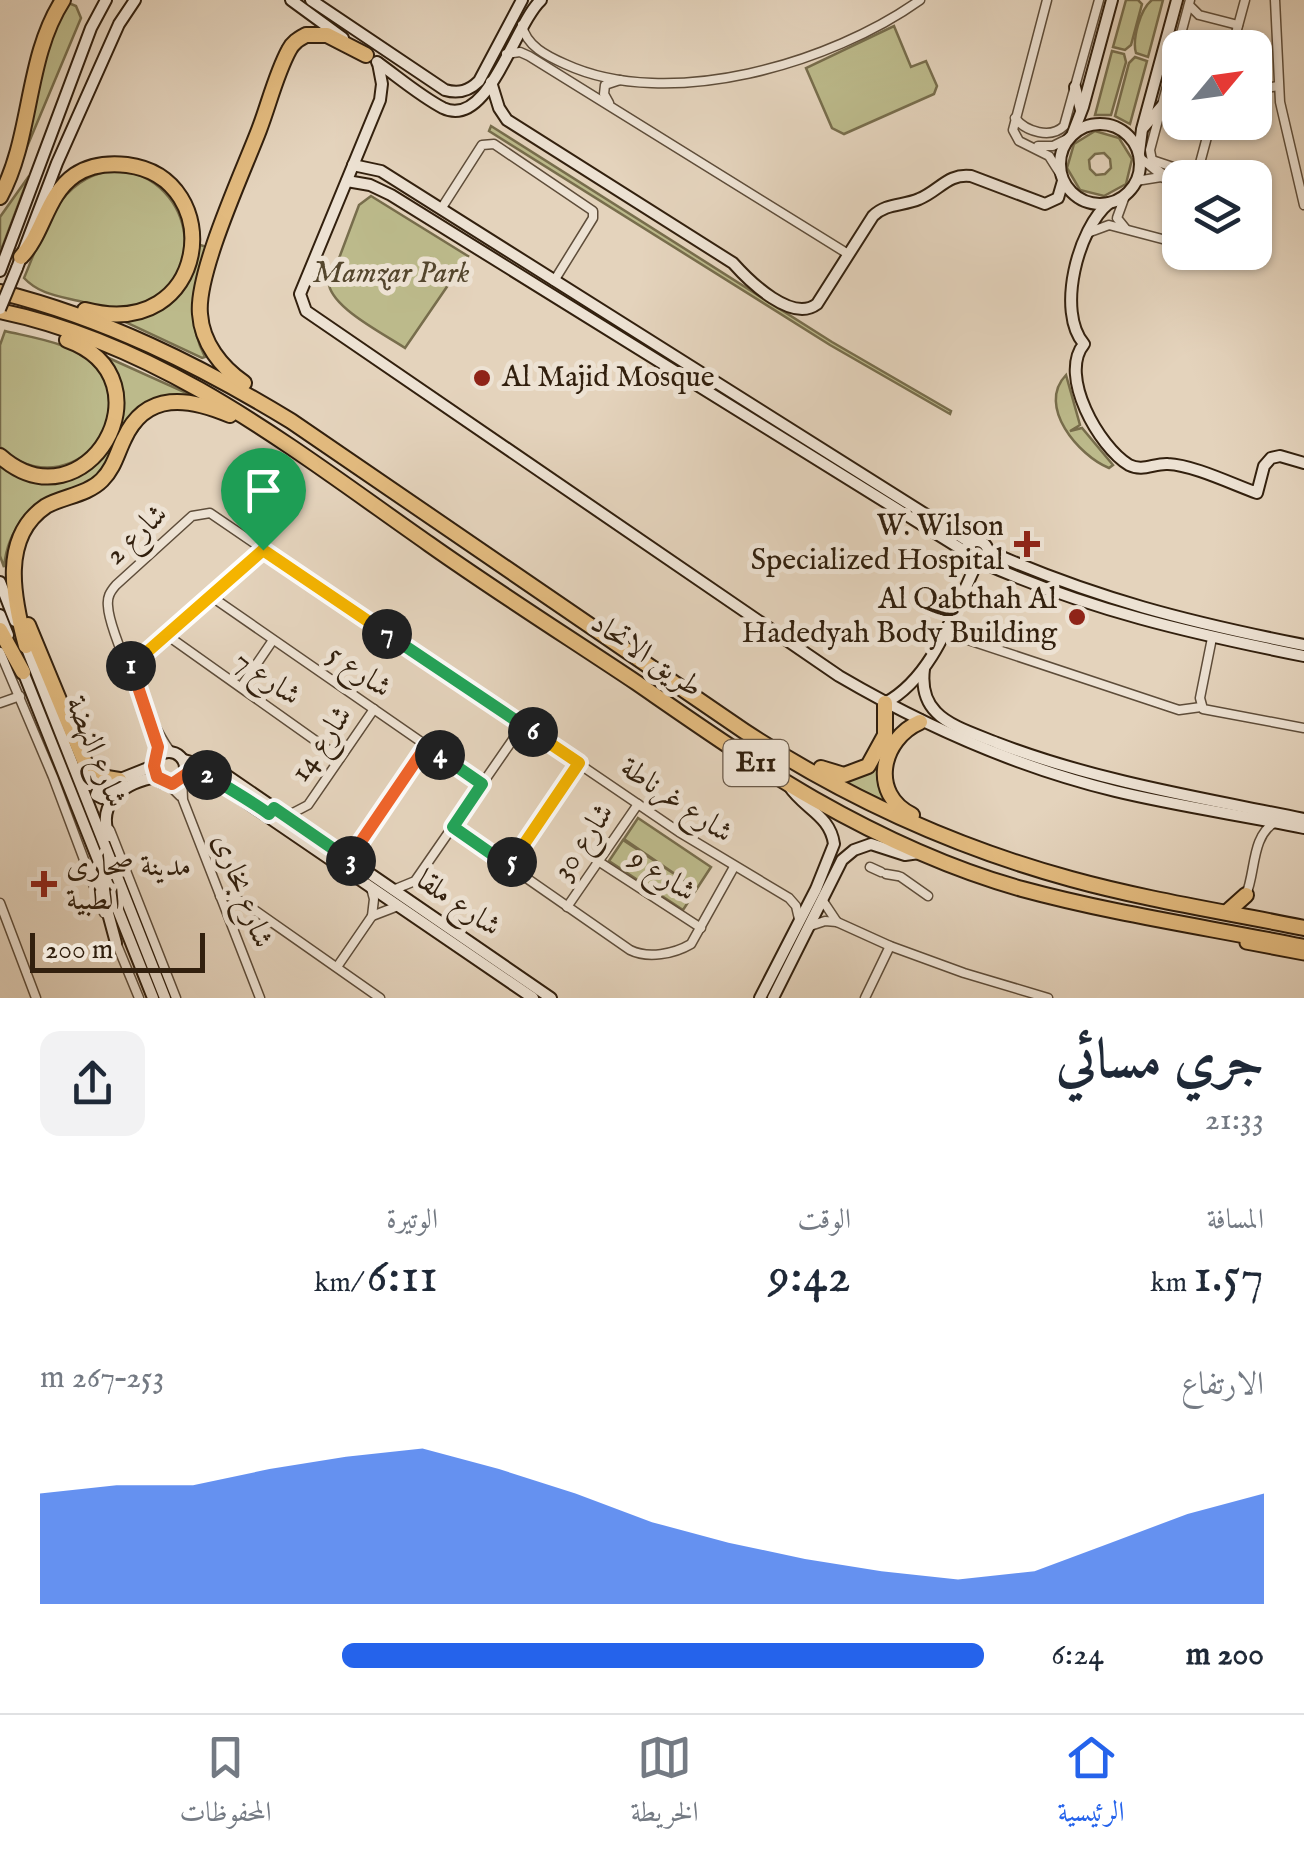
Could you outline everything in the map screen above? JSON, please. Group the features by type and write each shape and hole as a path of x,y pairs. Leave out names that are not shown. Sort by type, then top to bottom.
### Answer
{"highway":[{"path":"0,197 14,163 48,29 63,0"},
{"path":"290,421 282,409 238,380 216,356 202,326 203,284 290,48 300,38 320,34 372,59"},
{"path":"19,262 60,189 74,176 96,166 124,164 151,172 173,189 184,204 192,232 191,253 182,278 164,300 140,313 122,316 44,304"},
{"name":"طريق الاتحاد","path":"0,292 106,326 186,361 290,421 784,757 868,802 940,836 1072,880 1304,928"},
{"path":"0,313 89,350 112,380 117,408 106,444 94,459 78,469 60,474 32,474 0,456"},
{"name":"طريق الاتحاد","path":"0,313 78,334 162,370 274,434 432,546 789,785 859,823 982,876 1042,894 1304,953"},
{"path":"26,646 9,574 12,550 22,528 45,506 101,481 134,422 162,404 195,402 274,434"},
{"path":"22,528 16,584 34,639 86,765 117,786"},
{"path":"0,630 23,672"},
{"path":"784,757 834,774 859,772 872,762 881,746 886,728 885,703"},
{"path":"920,722 904,731 893,746 884,781 897,806 940,836"},
{"path":"1228,912 1246,896"}],"street":[{"path":"2,266 91,28 106,0"},
{"path":"0,313 57,163 119,24 135,0"},
{"path":"291,0 449,110 471,108 485,94 522,25 541,0"},
{"path":"311,0 445,90 462,92 474,86 522,0"},
{"path":"1047,0 1015,118 1014,135 1049,156 1082,200 1109,204"},
{"path":"1015,118 1023,126 1046,133 1056,132 1066,123 1099,0"},
{"path":"491,82 506,120 733,263 749,282 804,311 814,306 878,210 924,198 954,176 971,176 1046,204 1058,198 1060,158 1082,111 1112,0"},
{"path":"1143,156 1142,129 1177,0"},
{"path":"1237,30 1244,0"},
{"path":"1275,0 1278,86 1287,142 1304,205"},
{"path":"522,25 526,38 572,67 599,75 687,82 760,71 842,44 916,1"},
{"path":"1190,2 1199,15"},
{"path":"1182,30 1190,2"},
{"path":"1185,19 1199,15 1238,26"},
{"path":"506,54 525,54 848,254"},
{"path":"372,59 382,78 381,94 302,290 300,302 306,311 799,649 920,722 1060,776 1304,828"},
{"path":"599,75 612,108"},
{"path":"592,95 630,79"},
{"path":"474,86 485,94"},
{"path":"1076,86 1082,111"},
{"path":"1272,87 1278,86"},
{"path":"1142,129 1162,106"},
{"path":"1128,231 1118,218 1125,196 1136,181 1162,106"},
{"path":"1034,146 1052,146 1093,124 1111,125 1126,134 1152,169 1162,173"},
{"path":"441,209 481,146 487,142 494,144 592,209 593,218 554,280"},
{"path":"1143,156 1162,163"},
{"path":"353,166 381,171 554,280 969,548 971,561 1116,614 1304,656"},
{"path":"1136,181 1162,177"},
{"path":"346,180 392,195 969,548"},
{"path":"1125,196 1095,217 1086,234 1069,299 1072,327 1084,344 1076,356 1075,368 1087,412 1110,448 1135,467 1172,464 1257,492 1269,459 1280,456 1304,463"},
{"path":"1086,234 1105,225 1162,239"},
{"name":"شارع غرناطة","path":"192,516 216,515 638,804 788,898"},
{"name":"شارع 2","path":"171,752 142,699 108,612 111,591 192,516"},
{"path":"969,548 982,542 988,551 1142,610 1304,645"},
{"path":"130,668 263,550"},
{"path":"885,703 908,688 924,669 988,551"},
{"name":"شارع النهضة","path":"0,582 165,998"},
{"name":"شارع 5","path":"212,597 482,784"},
{"path":"1116,614 1120,609 1142,610"},
{"name":"شارع النهضة","path":"0,615 153,998"},
{"path":"943,631 1162,705 1184,710 1202,706"},
{"name":"شارع 7","path":"168,636 340,758"},
{"path":"1212,638 1200,698 1202,706 1208,711 1304,728"},
{"path":"240,687 273,640"},
{"path":"0,652 139,998"},
{"path":"924,669 924,691 934,710 986,738 1113,780 1304,819"},
{"path":"0,703 20,696"},
{"name":"شارع 2","path":"142,699 156,766"},
{"name":"شارع 14","path":"308,830 304,818 308,805 374,710"},
{"path":"393,890 415,880 523,725"},
{"path":"339,852 360,843 426,746"},
{"path":"68,750 92,777 117,786"},
{"path":"112,861 114,851 104,820 117,786 156,766 171,752"},
{"name":"شارع ملقا","path":"171,752 184,760 214,767 551,998"},
{"path":"156,766 168,784 183,776 184,760"},
{"path":"509,866 579,763"},
{"name":"شارع ملقا","path":"183,776 206,775 533,998"},
{"name":"شارع بخارى","path":"183,776 183,800 260,998"},
{"path":"53,777 73,798"},
{"name":"شارع بخارى","path":"168,784 183,800"},
{"path":"760,998 832,868 834,844 829,824 803,804 789,785"},
{"name":"شارع النهضة","path":"117,786 109,827 176,998"},
{"path":"229,790 240,792 269,814 274,808"},
{"name":"شارع 30","path":"567,907 638,804"},
{"name":"شارع 14","path":"285,816 308,805"},
{"path":"1246,896 1259,839 1248,816"},
{"path":"1259,839 1276,822"},
{"path":"453,827 630,950 647,956 691,944 734,867"},
{"path":"360,843 363,869"},
{"path":"832,868 848,853 866,845 908,855 922,852"},
{"name":"شارع 9","path":"598,861 701,928"},
{"path":"870,867 899,877 928,896"},
{"path":"104,872 102,891 116,943"},
{"path":"413,904 415,880"},
{"path":"337,967 372,916 371,888"},
{"path":"788,898 820,895"},
{"path":"820,895 836,922"},
{"path":"220,896 243,902 380,998"},
{"path":"772,998 804,924 788,898"},
{"path":"0,902 36,998"},
{"path":"372,916 398,906"},
{"path":"804,924 836,922 976,978 1048,998"},
{"path":"865,998 890,946"},
{"path":"779,965 775,981 780,984"}],"green space":[{"path":"1126,0 1142,4 1131,45 1125,50 1113,47"},
{"path":"1152,0 1163,0 1148,57 1136,53 1135,40 1141,17"},
{"path":"66,2 76,6 81,18 24,154 33,102"},
{"path":"894,26 911,67 926,61 937,86 934,94 844,134 832,128 806,68"},
{"path":"1112,51 1124,54 1126,62 1111,115 1095,115"},
{"path":"1135,57 1147,61 1130,124 1115,116 1129,63"},
{"path":"491,126 832,342 951,411 950,414 830,345 489,131"},
{"path":"1095,131 1119,138 1132,159 1126,184 1104,196 1080,190 1067,168 1074,144","holes":["1104,153 1111,168 1105,174 1096,175 1090,169 1089,160 1095,154"]},
{"path":"117,170 144,177 165,192 178,213 184,236 183,259 174,281 157,297 119,308 56,296 30,283 24,278 56,208 80,182"},
{"path":"29,176 0,253 0,217"},
{"name":"Mamzar Park","path":"371,196 468,256 405,348 350,312 329,285 359,205"},
{"path":"197,244 207,247 193,302 195,329 205,357 202,358 123,321 162,307"},
{"path":"5,331 78,353 97,368 109,390 111,413 104,434 89,451 70,463 47,468 23,463 0,447 0,345"},
{"path":"102,355 191,395 161,399 122,451 95,479 25,519 8,546 4,567 0,556 0,462 14,472 90,467 102,457 118,430 122,410 119,385"},
{"path":"1066,375 1080,425 1070,431 1082,428 1113,465 1109,468 1085,453 1065,429 1056,401 1058,387"},
{"path":"876,765 880,767 880,787 889,804 839,780 861,776"},
{"path":"638,818 711,867 683,910 609,861 623,840 691,885 624,839"}],"place":[{"name":"Al Majid Mosque","path":"482,378"},
{"name":"W. Wilson Specialized Hospital","path":"1027,544"},
{"name":"Al Qabthah Al Hadedyah Body Building","path":"1077,617"},
{"name":"مدينة صحارى الطبية","path":"44,884"}],"route":[{"path":"263,550 579,763 509,866 453,827 482,784 426,746 360,843 363,869 274,808 269,814 240,792 229,790 206,775 184,774 172,784 157,777 154,766 158,747 130,668 263,550"}]}
